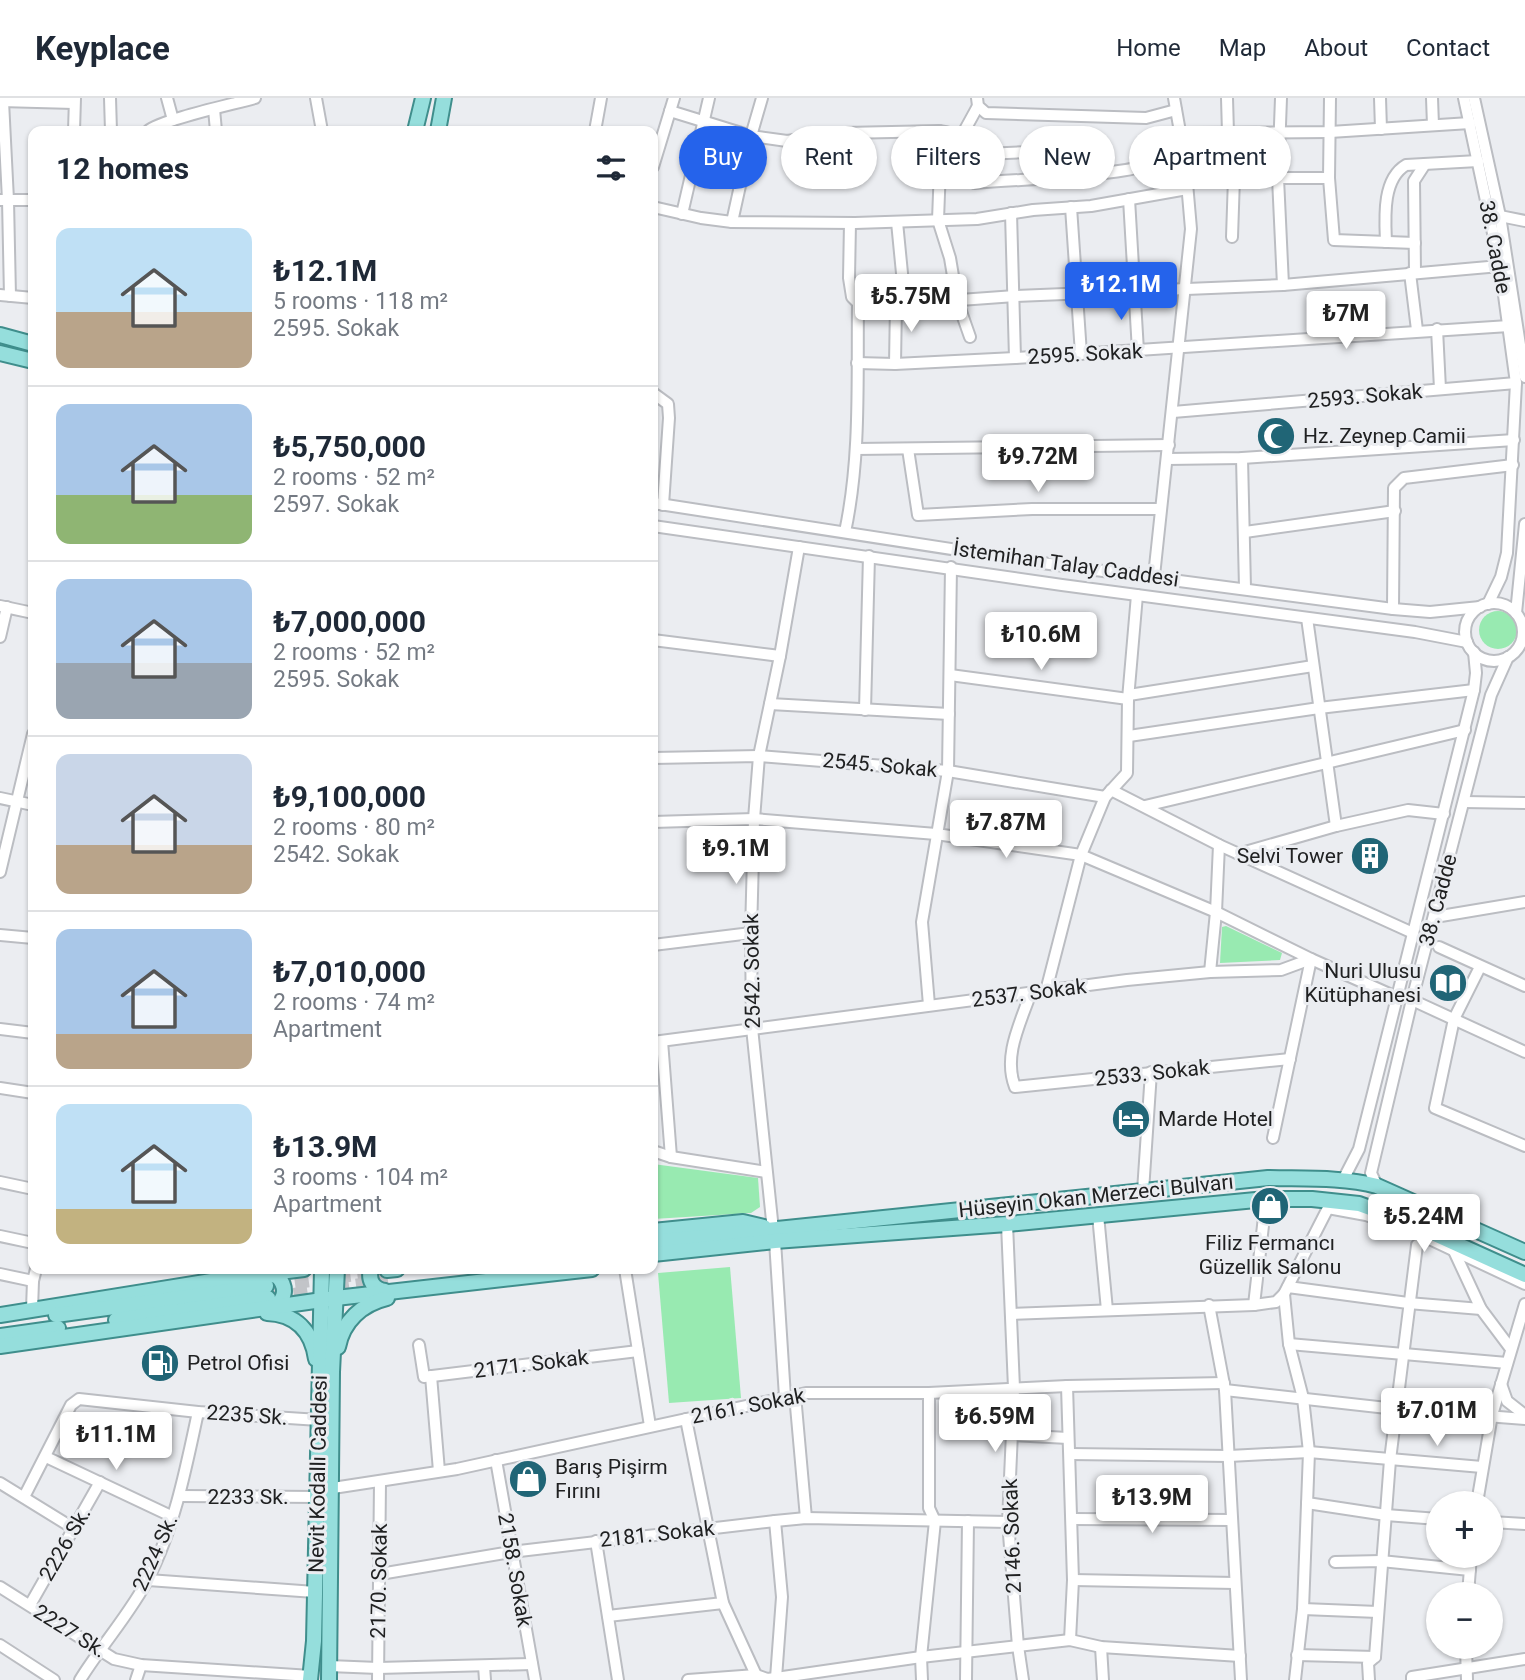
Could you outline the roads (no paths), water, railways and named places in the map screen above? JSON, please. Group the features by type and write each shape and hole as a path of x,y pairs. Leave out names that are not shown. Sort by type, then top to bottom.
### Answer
{"main road":[{"path":"416,126 422,98"},
{"path":"439,126 444,98"},
{"path":"0,335 28,343"},
{"path":"0,353 28,360"},
{"name":"Hüseyin Okan Merzeci Bulvarı","path":"658,1253 774,1235 1268,1178 1343,1181 1377,1186 1525,1252"},
{"name":"Hüseyin Okan Merzeci Bulvarı","path":"658,1242 1007,1224 1266,1199 1359,1204 1406,1221 1525,1276"},
{"path":"658,1230 743,1222 774,1235 753,1252 658,1262"},
{"path":"235,1314 267,1287 294,1274"},
{"name":"Nevit Kodallı Caddesi","path":"323,1274 329,1299 332,1372 329,1673"},
{"name":"Nevit Kodallı Caddesi","path":"310,1678 321,1386 329,1299 336,1274"},
{"path":"370,1274 377,1289 389,1278"},
{"path":"0,1315 230,1278 329,1299 389,1278 445,1274"},
{"path":"332,1372 341,1335 355,1314 376,1300 418,1287 544,1274"},
{"path":"389,1278 418,1287"},
{"path":"0,1323 267,1287"},
{"path":"0,1336 267,1287"},
{"path":"0,1346 235,1314 277,1314 298,1323 312,1341 321,1386"}],"street":[{"path":"110,98 111,126"},
{"path":"167,98 173,120"},
{"path":"155,126 255,98"},
{"path":"316,98 321,126"},
{"path":"596,126 601,98"},
{"path":"658,151 674,98"},
{"path":"682,214 701,122 709,98"},
{"path":"754,126 762,98"},
{"path":"1227,98 1228,126"},
{"path":"1280,126 1281,98"},
{"path":"1330,98 1329,178 1334,240 1415,243"},
{"path":"1380,98 1381,129"},
{"path":"1432,98 1433,125"},
{"name":"38. Cadde","path":"1464,98 1500,266 1520,380"},
{"name":"38. Cadde","path":"1474,98 1500,216 1520,380 1507,552 1501,578 1484,605"},
{"path":"28,298 5,296 6,100 75,101 74,126"},
{"path":"966,126 978,102 986,113 1146,118 1175,104 1179,126"},
{"path":"214,109 216,126"},
{"path":"670,111 715,126"},
{"path":"1291,132 1470,123"},
{"path":"767,138 787,141 844,133 891,132"},
{"path":"1385,242 1390,187 1399,169 1406,165 1478,161"},
{"path":"1417,330 1413,273 1414,181 1424,164"},
{"path":"1291,178 1329,178"},
{"path":"732,222 739,189"},
{"path":"939,189 938,220 950,258 957,300 970,337"},
{"path":"658,208 732,222 897,222 977,219 1129,199 1174,189"},
{"path":"1154,576 1186,289 1191,229 1187,189"},
{"path":"1232,237 1234,189"},
{"path":"1279,189 1283,285"},
{"path":"1129,199 1139,351"},
{"path":"4,200 28,200"},
{"path":"1071,207 1081,354"},
{"name":"2595. Sokak","path":"1011,213 1015,358 1509,326"},
{"path":"1500,216 1525,221"},
{"path":"895,364 901,304 897,222"},
{"path":"850,223 849,278 852,297 858,303 901,304 1015,296 1283,285 1500,266"},
{"path":"845,533 856,449 858,303"},
{"path":"1437,329 1440,389"},
{"path":"857,363 895,364 1015,358"},
{"name":"2593. Sokak","path":"1173,412 1520,380"},
{"path":"658,397 668,404 658,504"},
{"path":"1167,459 1242,458 1514,439"},
{"path":"856,449 1169,445"},
{"path":"908,449 918,515 1032,509 1160,509"},
{"path":"1242,458 1245,588"},
{"path":"1394,609 1394,488 1404,478 1513,465"},
{"name":"İstemihan Talay Caddesi","path":"658,504 1042,563 1394,609 1430,612 1484,605"},
{"path":"1245,532 1395,511"},
{"path":"1520,616 1503,604 1484,605 1469,618 1466,626 1467,642 1474,652 1488,660 1516,653 1523,635 1520,616 1525,524"},
{"name":"İstemihan Talay Caddesi","path":"658,527 1415,632 1467,642"},
{"name":"2542. Sokak","path":"799,547 771,704 759,755 754,819 751,933 752,1028 790,1396 806,1518"},
{"path":"865,710 869,556"},
{"path":"929,1005 922,922 948,771 951,568"},
{"path":"1046,991 1081,855 1108,794 1127,773 1128,697 1137,595"},
{"path":"0,636 3,607 28,612"},
{"path":"1307,618 1336,826"},
{"path":"658,641 780,656"},
{"name":"38. Cadde","path":"1343,1181 1359,1149 1465,730 1476,673 1474,652"},
{"name":"38. Cadde","path":"1377,1186 1371,1173 1412,1000 1491,695 1516,653"},
{"path":"950,675 1128,697 1313,666"},
{"path":"1129,736 1474,690"},
{"path":"771,704 949,714"},
{"path":"1145,806 1465,730"},
{"path":"0,872 28,755"},
{"name":"2545. Sokak","path":"658,758 759,755 948,771 1108,794 1145,806 1219,845 1413,933"},
{"path":"0,798 28,804"},
{"path":"1464,802 1525,803"},
{"path":"1238,854 1336,826 1408,810 1444,814"},
{"path":"658,822 754,819 936,834 1081,855 1216,912 1396,997"},
{"path":"1210,972 1219,845"},
{"path":"1434,917 1525,902"},
{"path":"658,944 751,933"},
{"path":"0,935 28,938"},
{"path":"1439,947 1525,986"},
{"path":"1273,1138 1311,959"},
{"name":"2537. Sokak","path":"658,1042 929,1005 1210,972 1282,970 1311,959"},
{"path":"1480,967 1454,1019 1435,1108 1525,1146"},
{"name":"2533. Sokak","path":"1030,995 1011,1049 1012,1079 1015,1087 1290,1059"},
{"path":"1412,1000 1525,1052"},
{"path":"0,1029 28,1032"},
{"path":"658,1050 671,1157"},
{"path":"1143,1191 1151,1072"},
{"path":"0,1088 28,1092"},
{"path":"658,1153 766,1172"},
{"path":"0,1182 28,1188"},
{"path":"1254,1305 1266,1199"},
{"path":"1012,1314 1276,1302 1286,1291 1327,1204 1421,1235 1525,1283"},
{"path":"1098,1215 1107,1310"},
{"name":"2146. Sokak","path":"1007,1224 1014,1388 1008,1522 1023,1680"},
{"path":"0,1236 28,1242"},
{"path":"1368,1680 1368,1663 1375,1657 1390,1460 1417,1245"},
{"path":"1454,1251 1481,1309 1511,1349"},
{"path":"0,1274 33,1281"},
{"path":"32,1309 35,1274"},
{"path":"626,1274 650,1426"},
{"path":"1286,1291 1481,1309"},
{"path":"1286,1291 1289,1343 1303,1398 1309,1452 1303,1609 1295,1680"},
{"path":"1479,1491 1493,1415 1525,1304"},
{"path":"1209,1305 1224,1387 1241,1680"},
{"path":"1289,1343 1507,1363"},
{"path":"419,1345 428,1377 439,1471"},
{"name":"2171. Sokak","path":"428,1377 638,1351"},
{"path":"1501,1384 1507,1401 1525,1417"},
{"path":"1068,1386 1073,1580 1070,1640"},
{"name":"2161. Sokak","path":"332,1488 380,1482 496,1460 806,1393 929,1393 1068,1386 1224,1387 1396,1409 1525,1417"},
{"path":"922,1680 921,1657 935,1521 929,1508 929,1393"},
{"name":"2235 Sk.","path":"24,1497 71,1405 79,1399 198,1412 319,1420"},
{"name":"2224 Sk.","path":"80,1680 148,1580 166,1540 171,1516 180,1496 198,1412"},
{"path":"686,1419 723,1603 767,1678"},
{"path":"1012,1435 1068,1438"},
{"path":"1070,1454 1229,1456 1309,1452 1482,1467"},
{"path":"46,1457 171,1516"},
{"name":"2158. Sokak","path":"496,1460 535,1680"},
{"name":"2226 Sk.","path":"30,1605 100,1482"},
{"name":"2170. Sokak","path":"378,1674 380,1482"},
{"path":"0,1483 73,1528"},
{"name":"2233 Sk.","path":"180,1496 317,1497"},
{"path":"1307,1503 1426,1518"},
{"name":"2181. Sokak","path":"380,1574 511,1552 806,1518 1008,1522"},
{"path":"1072,1519 1232,1520"},
{"path":"767,1678 782,1597 775,1521"},
{"path":"966,1680 968,1521"},
{"path":"1503,1523 1525,1524"},
{"path":"596,1541 618,1680"},
{"path":"1335,1562 1381,1561 1470,1570 1469,1582"},
{"path":"148,1580 315,1592"},
{"path":"1073,1580 1236,1583"},
{"name":"2227 Sk.","path":"0,1587 114,1659 141,1665 249,1676 310,1678"},
{"path":"608,1616 723,1603"},
{"path":"1303,1609 1378,1612"},
{"path":"688,1680 767,1678 1070,1640 1101,1647 1240,1656"},
{"path":"0,1645 54,1680"},
{"path":"1101,1647 1103,1680"},
{"path":"1297,1655 1375,1657"},
{"path":"1412,1680 1412,1677 1466,1675 1525,1658"},
{"path":"329,1673 378,1674 532,1664"},
{"path":"136,1680 141,1665"},
{"path":"484,1666 485,1680"}],"tunnel":[{"path":"274,1285 357,1274"},
{"path":"273,1298 388,1281"}],"place":[{"name":"Hz. Zeynep Camii","path":"1276,436"},
{"name":"Selvi Tower","path":"1370,856"},
{"name":"Nuri Ulusu Kütüphanesi","path":"1448,983"},
{"name":"Marde Hotel","path":"1131,1119"},
{"name":"Filiz Fermancı Güzellik Salonu","path":"1270,1206"},
{"name":"Petrol Ofisi","path":"160,1363"},
{"name":"Barış Pişirm Fırını","path":"528,1479"}]}
